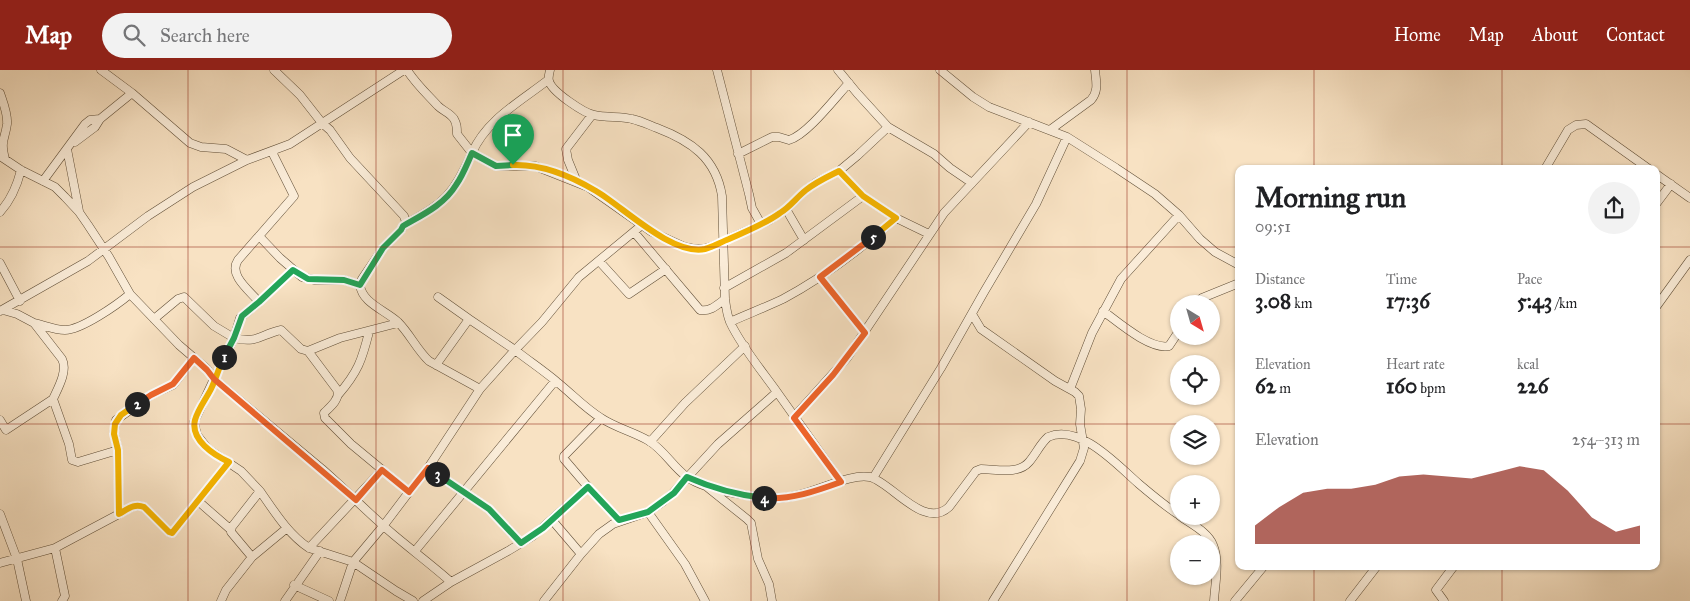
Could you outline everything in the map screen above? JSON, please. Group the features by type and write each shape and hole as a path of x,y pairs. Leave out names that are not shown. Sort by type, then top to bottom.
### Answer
{"street":[{"path":"101,70 132,93 190,144 226,149 247,160"},
{"path":"274,70 300,95 322,123 330,130 366,178 404,216 406,222 401,230 383,248 360,285"},
{"path":"2,311 64,276 193,187 247,160 290,144 404,70"},
{"path":"407,70 438,106 453,118 457,127 457,134 472,153 496,166 535,166 577,182 597,192 642,225 672,242 695,249 703,249 722,242 761,224 786,209 817,182 839,171 888,127"},
{"path":"403,226 432,210 450,193 459,180 475,145 490,125 548,80 550,70"},
{"path":"717,70 727,102 752,208 761,224"},
{"path":"838,70 888,127 934,154 972,183"},
{"path":"940,70 973,97 989,107 1067,137 1139,182 1179,215 1210,248 1235,263"},
{"path":"1050,130 1095,96 1097,91 1095,70"},
{"path":"548,80 558,93 592,115 638,120 676,136 700,151 716,173 720,184 722,196 724,288 730,322 794,418 841,482"},
{"path":"738,154 772,137 789,140 796,137 849,84"},
{"path":"0,93 7,118 2,146 3,157 21,170 60,192 79,212 130,294 214,379 452,582"},
{"path":"43,181 85,124 90,120 100,119 132,93"},
{"path":"577,182 568,160 566,149 592,115"},
{"path":"794,418 833,375 865,333 944,213 1029,122"},
{"path":"1548,165 1568,130 1576,125 1586,124 1643,165"},
{"path":"873,478 906,428 1036,204 1067,137"},
{"path":"68,147 79,212"},
{"path":"259,302 238,278 234,268 238,260 273,218 292,201 294,196 272,152"},
{"path":"0,212 12,197 18,184 21,170"},
{"path":"839,171 863,196 896,218 929,234"},
{"path":"1660,177 1690,198"},
{"path":"1660,199 1671,184"},
{"path":"724,288 777,259 863,196"},
{"path":"786,209 804,240"},
{"path":"1070,389 1084,350 1103,311 1125,274 1179,215"},
{"path":"730,322 782,299 820,277 869,241 896,218"},
{"path":"340,601 352,562 384,525 428,468 480,389 542,322 576,280 642,225"},
{"path":"634,232 700,310 710,310 725,299"},
{"path":"259,236 293,270 308,279 344,280 360,285 366,298 398,323 423,356 480,389"},
{"path":"1660,301 1690,260"},
{"path":"599,261 629,294 666,269"},
{"path":"0,263 20,301"},
{"path":"293,270 240,318 234,338 196,417 195,429 202,444 241,471 260,491 298,540 309,548 352,562 413,601"},
{"path":"820,277 865,333"},
{"path":"1209,295 1235,285"},
{"path":"2,311 65,330 76,327 102,314 130,294"},
{"path":"438,297 515,350 601,418 650,442 687,477 730,493 778,499 807,493 862,477 873,478 913,506 935,514 949,507 976,471 986,469 1018,469 1023,467 1028,464 1044,441 1054,435 1070,436 1084,440 1110,456 1139,484 1170,508"},
{"path":"154,319 172,304 184,298 214,326 234,338 257,339 281,330 300,349 308,351 340,338 398,323"},
{"path":"1103,311 1133,334 1162,346 1170,344"},
{"path":"972,314 981,329 1079,396 1081,409 1080,424 1084,440 1080,461 993,601"},
{"path":"436,365 469,319"},
{"path":"34,322 64,362 62,376 54,399 72,460 78,462 118,450"},
{"path":"369,332 360,364 351,380 324,413 325,418 409,492"},
{"path":"650,442 685,403 745,346"},
{"path":"308,351 338,391 338,395"},
{"path":"119,514 118,450 114,434 116,420 151,395 173,384 194,358"},
{"path":"415,551 555,381"},
{"path":"544,601 599,534 619,520 648,512 674,493 718,444 777,392"},
{"path":"0,420 6,430 54,399"},
{"path":"601,418 564,456 564,459 619,520"},
{"path":"0,563 55,548 139,505 144,507 172,533 229,462"},
{"path":"428,468 495,514 521,543"},
{"path":"309,548 356,500 382,470"},
{"path":"706,485 750,523 758,559 769,584 772,601"},
{"path":"423,601 452,582 521,543 552,520 588,487"},
{"path":"230,529 260,491"},
{"path":"198,501 230,529 252,557"},
{"path":"648,512 685,564 705,601"},
{"path":"0,514 16,559 26,601"},
{"path":"552,520 581,554"},
{"path":"1192,525 1202,532 1214,546 1216,561 1214,601"},
{"path":"221,601 226,590 252,557 287,528"},
{"path":"55,548 65,596 62,601"},
{"path":"285,601 294,585 320,551"},
{"path":"1235,601 1261,570"},
{"path":"1350,601 1374,570"},
{"path":"1444,601 1436,590 1451,570"},
{"path":"294,585 329,601"}],"route":[{"path":"513,165 496,166 472,153 459,180 450,193 432,210 403,226 383,248 360,285 344,280 308,279 293,270 240,318 234,338 214,379 213,385 194,422 197,435 202,444 215,455 229,462 175,532 169,532 144,507 139,505 119,514 118,450 114,434 116,420 151,395 170,387 194,358 214,379 322,469 356,500 382,470 409,492 428,468 489,509 521,543 543,528 588,487 619,520 648,512 674,493 687,477 730,493 778,499 793,497 841,482 794,418 833,375 865,333 820,277 896,218 863,196 839,171 817,182 797,197 786,209 768,221 714,246 695,249 685,247 652,232 588,187 535,166 513,165"}]}
